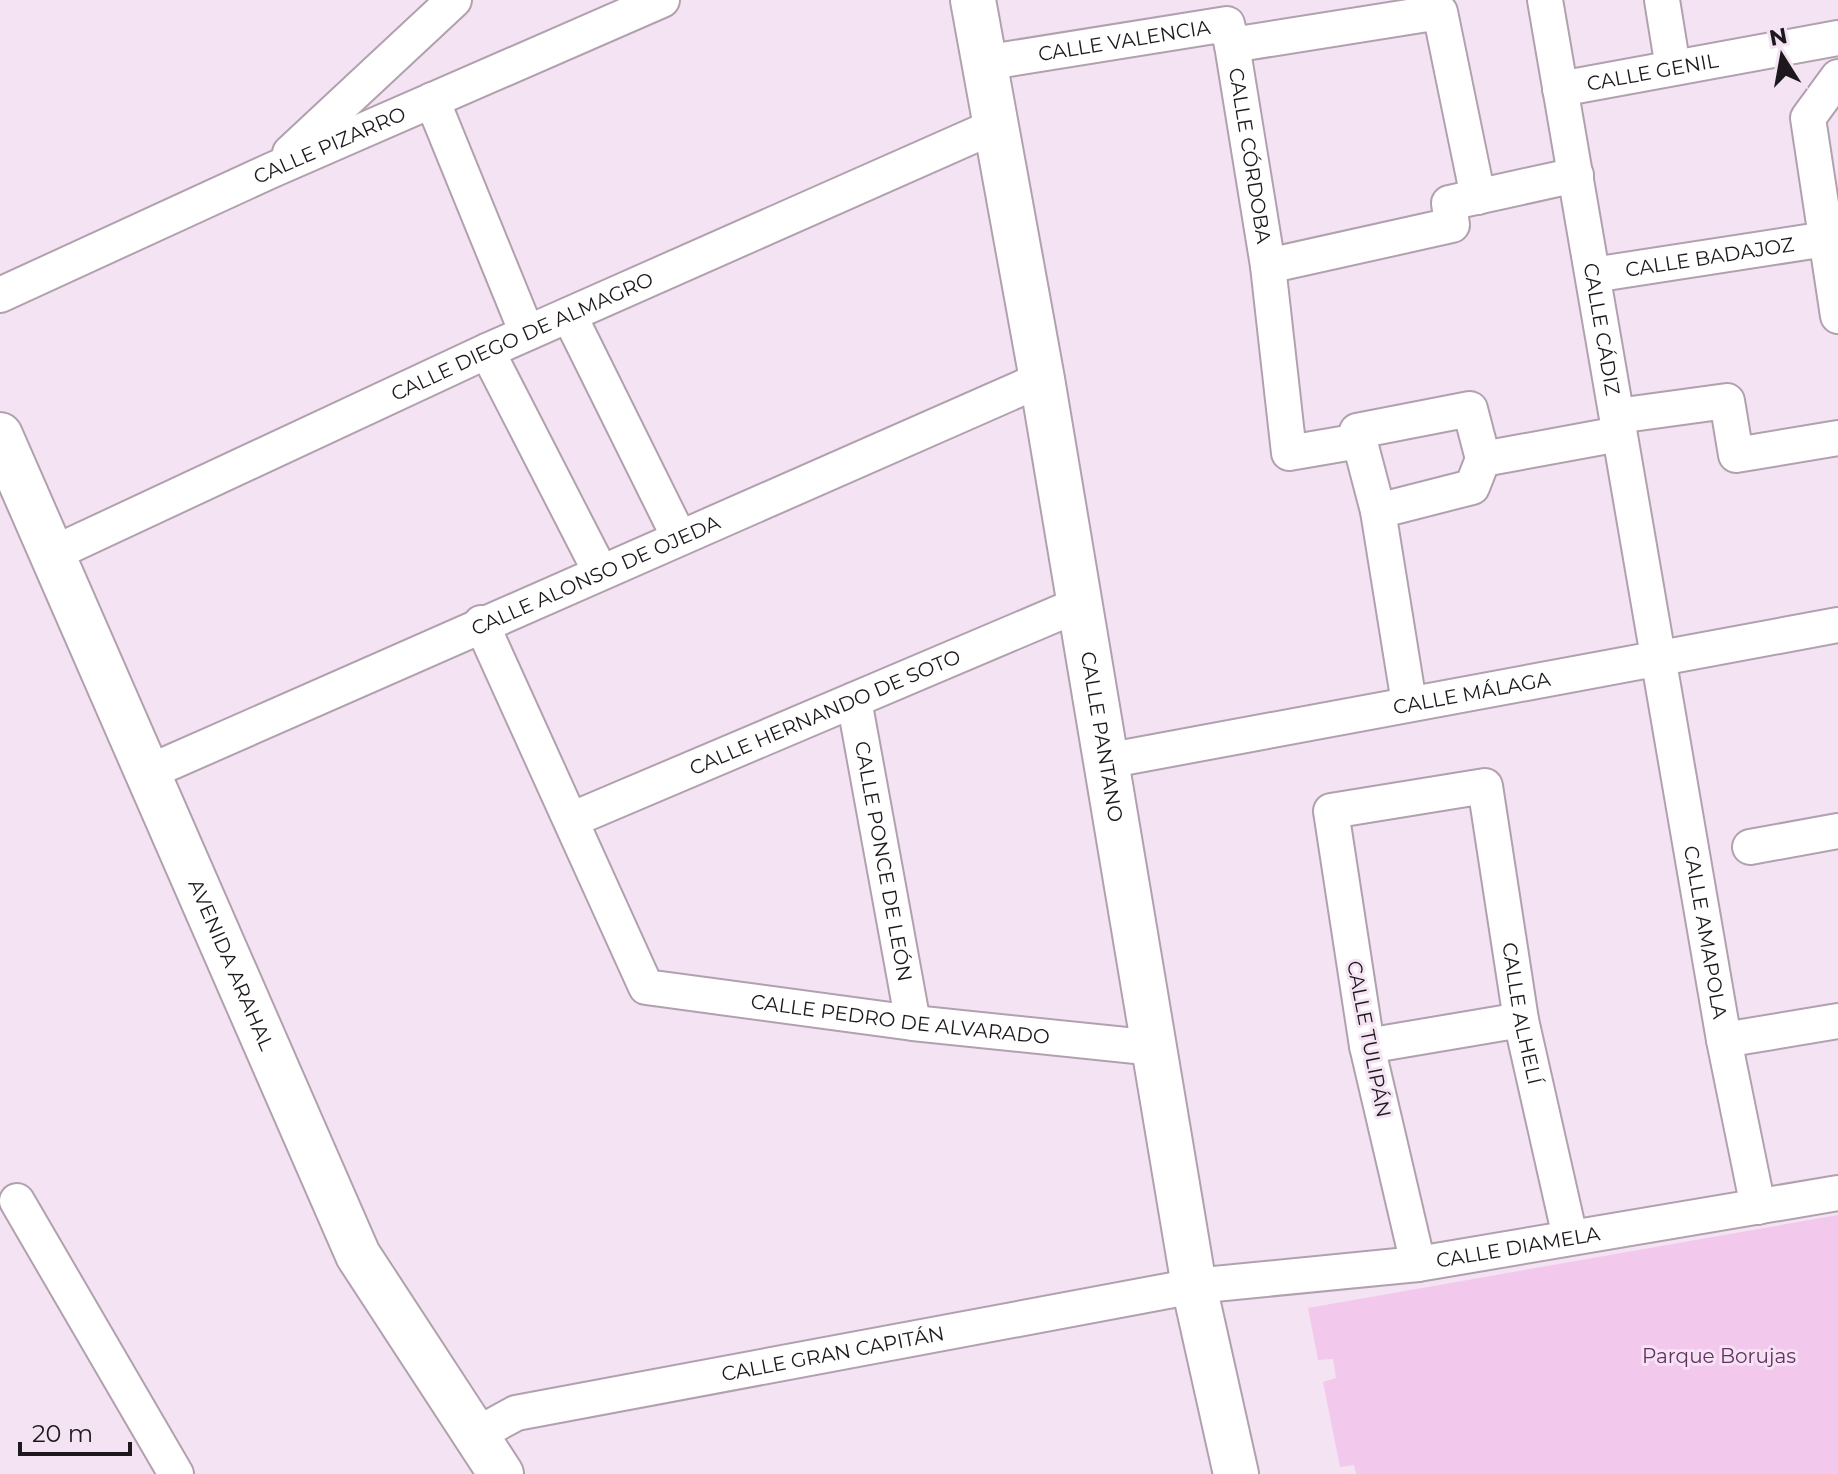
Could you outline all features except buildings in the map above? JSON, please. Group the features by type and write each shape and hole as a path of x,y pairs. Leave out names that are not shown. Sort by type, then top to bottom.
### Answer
{"street":[{"path":"270,171 454,0"},
{"name":"CALLE PIZARRO","path":"0,295 270,171 662,0"},
{"name":"CALLE PANTANO","path":"973,0 1042,379 1194,1286 1235,1474"},
{"name":"CALLE CÁDIZ","path":"1545,0 1660,657"},
{"path":"1662,0 1673,68"},
{"name":"CALLE VALENCIA","path":"984,63 1227,24 1232,45 1440,12 1478,197"},
{"name":"CALLE GENIL","path":"1560,89 1838,38"},
{"name":"CALLE CÓRDOBA","path":"1232,45 1268,266 1289,453 1359,441"},
{"path":"1838,77 1808,118 1832,258 1838,316"},
{"path":"432,100 527,333"},
{"name":"CALLE DIEGO DE ALMAGRO","path":"52,554 487,351 995,126"},
{"path":"1268,266 1452,225 1449,203 1576,175"},
{"name":"CALLE BADAJOZ","path":"1593,275 1832,258"},
{"path":"569,315 679,537"},
{"path":"487,351 600,571"},
{"name":"CALLE ALONSO DE OJEDA","path":"149,772 481,623 1042,379"},
{"path":"1483,459 1727,401 1736,455 1838,438"},
{"path":"1378,511 1472,487 1483,459 1470,409 1357,431 1378,511 1409,703"},
{"name":"AVENIDA ARAHAL","path":"0,435 358,1255 501,1474"},
{"name":"CALLE HERNANDO DE SOTO","path":"571,820 1080,604"},
{"path":"481,623 571,820"},
{"name":"CALLE MÁLAGA","path":"1106,761 1838,625"},
{"name":"CALLE AMAPOLA","path":"1660,657 1724,1040 1758,1207"},
{"name":"CALLE PONCE DE LEÓN","path":"854,700 913,1023"},
{"name":"CALLE TULIPÁN","path":"1418,1264 1367,1046 1331,811 1485,786"},
{"name":"CALLE ALHELÍ","path":"1485,786 1521,1020 1570,1237"},
{"name":"CALLE PEDRO DE ALVARADO","path":"571,820 646,987 913,1023 1155,1048"},
{"path":"1750,847 1838,831"},
{"path":"1367,1046 1521,1020"},
{"path":"1724,1040 1838,1021"},
{"name":"CALLE DIAMELA","path":"1194,1286 1418,1264 1838,1193"},
{"path":"17,1201 176,1474"},
{"name":"CALLE GRAN CAPITÁN","path":"476,1435 516,1413 1194,1286"}],"green space":[{"name":"Parque Borujas","path":"1838,1215 1838,1474 1356,1474 1354,1465 1340,1467 1323,1382 1336,1378 1333,1359 1318,1360 1308,1308"}]}
